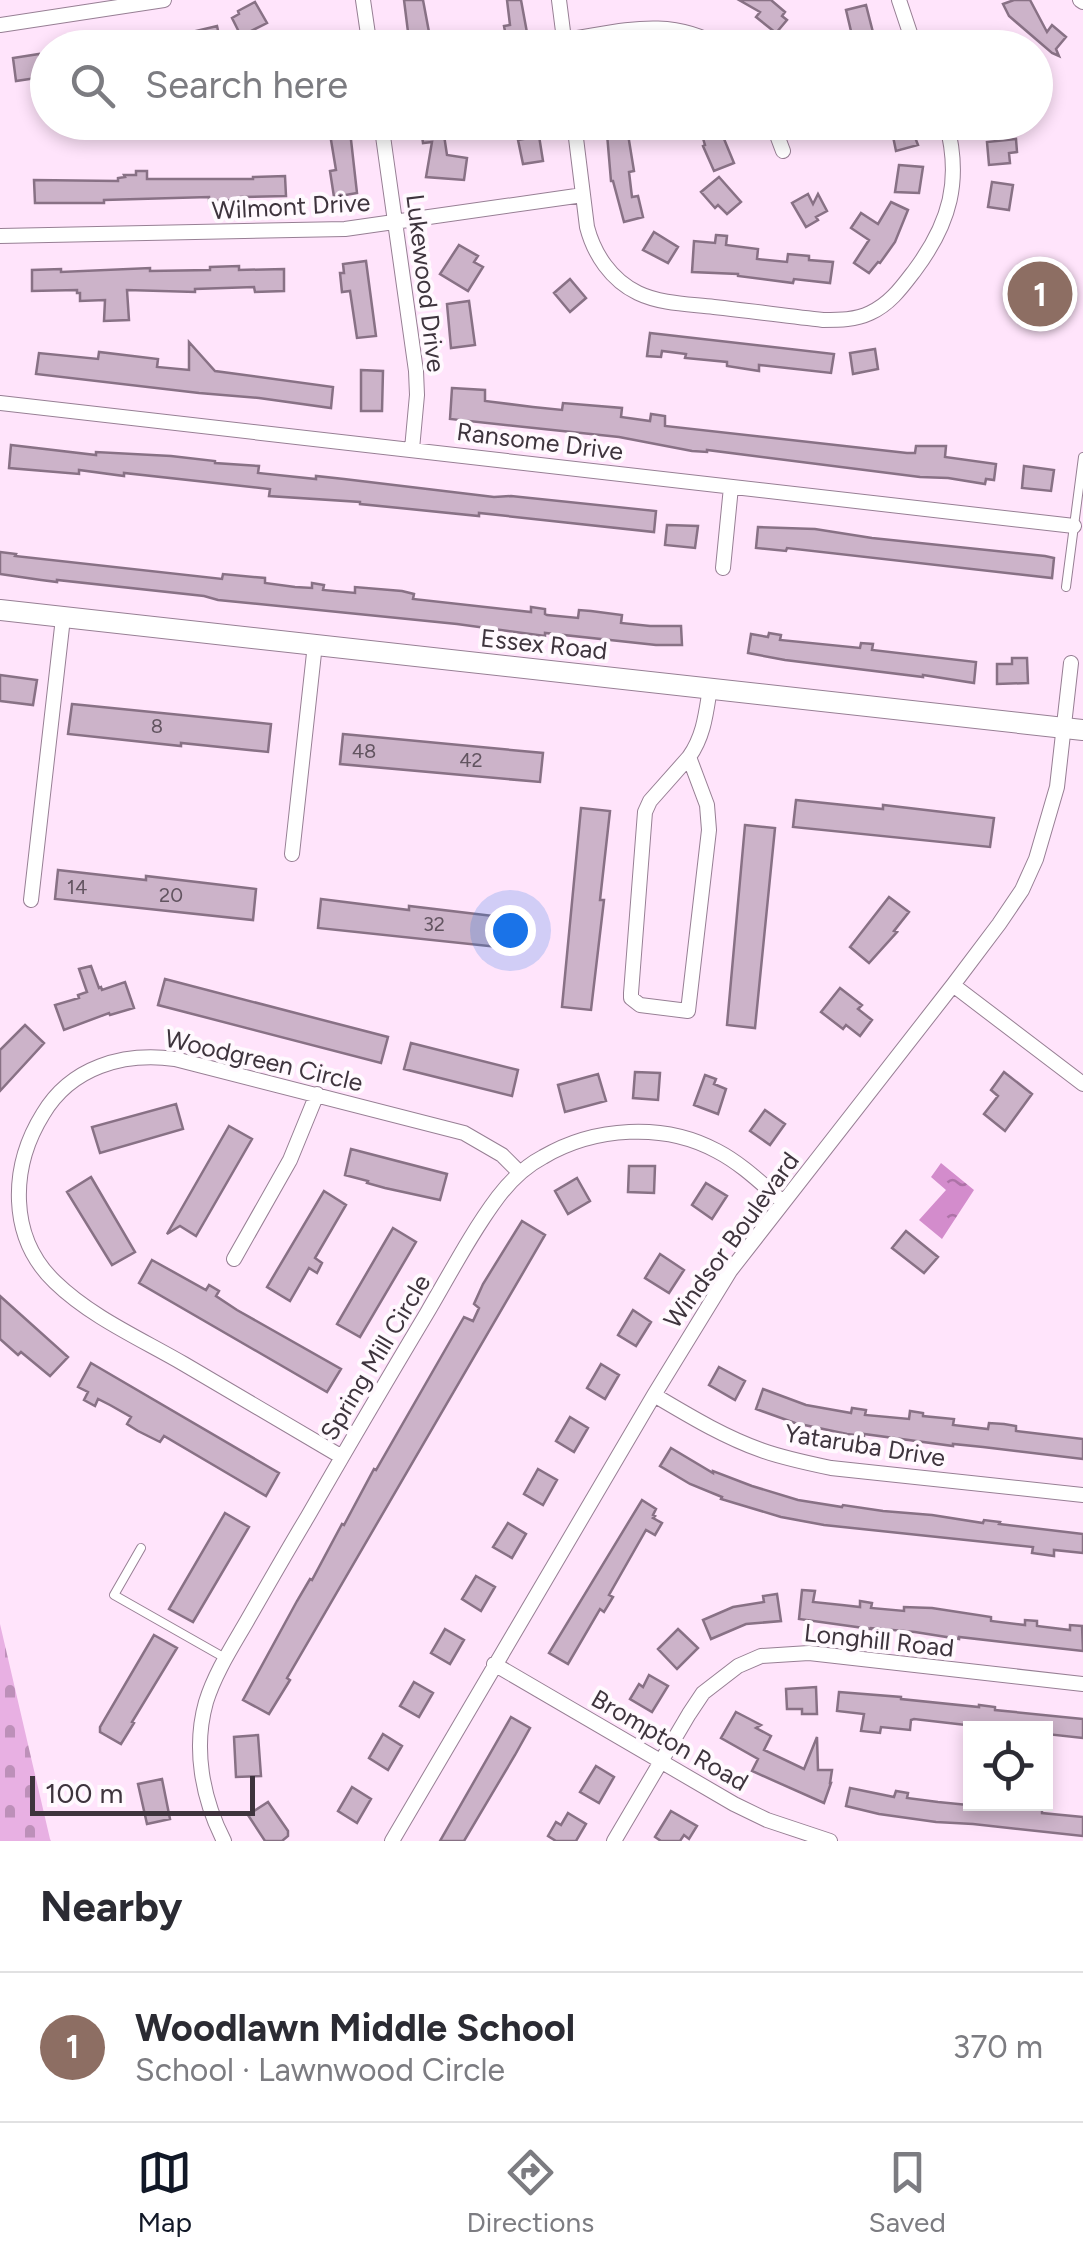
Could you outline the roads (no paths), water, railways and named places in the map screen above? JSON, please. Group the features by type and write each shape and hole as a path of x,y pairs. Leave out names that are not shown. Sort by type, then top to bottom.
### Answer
{"street":[{"path":"0,24 164,0"},
{"path":"363,0 367,30"},
{"path":"559,0 562,30"},
{"path":"899,0 910,30"},
{"path":"646,30 683,30"},
{"name":"Lukewood Drive","path":"384,140 416,371 412,449"},
{"path":"576,140 591,242 608,270 621,282 638,293 675,303 824,320 847,320 886,303 931,248 944,222 953,184 949,140"},
{"path":"778,140 782,151"},
{"name":"Wilmont Drive","path":"0,236 344,230 583,195"},
{"name":"Ransome Drive","path":"0,403 1074,526"},
{"path":"723,568 731,487"},
{"name":"Essex Road","path":"0,610 1073,728"},
{"path":"31,900 63,618"},
{"path":"292,854 315,644"},
{"name":"Windsor Boulevard","path":"392,1841 654,1394 730,1272 1000,924 1022,890 1036,859 1073,728 1071,663"},
{"path":"689,758 707,805 709,830 688,1012 640,1005 631,993 646,812 650,801 698,745 710,688"},
{"path":"953,985 1083,1084"},
{"name":"Woodgreen Circle","path":"342,1457 72,1296 53,1280 25,1234 18,1205 24,1153 48,1105 66,1086 111,1062 131,1057 175,1058 464,1133 502,1155 519,1172"},
{"path":"234,1258 290,1160 317,1094"},
{"name":"Spring Mill Circle","path":"224,1841 204,1791 200,1731 206,1703 225,1658 482,1220 519,1172 557,1150 599,1136 662,1133 694,1140 718,1152 783,1202"},
{"name":"Yataruba Drive","path":"654,1394 733,1439 797,1460 831,1468 1083,1495"},
{"name":"Longhill Road","path":"614,1841 703,1693 738,1666 761,1656 809,1653 1083,1684"},
{"name":"Brompton Road","path":"494,1664 734,1804 767,1820 830,1841"}],"lane":[{"path":"1066,587 1083,456"},
{"path":"141,1548 114,1595 225,1658"}],"water":[{"path":"941,1163 974,1190 942,1239 919,1220 946,1190 931,1177"}],"place":[{"name":"Woodlawn Middle School","path":"1040,294"}]}
